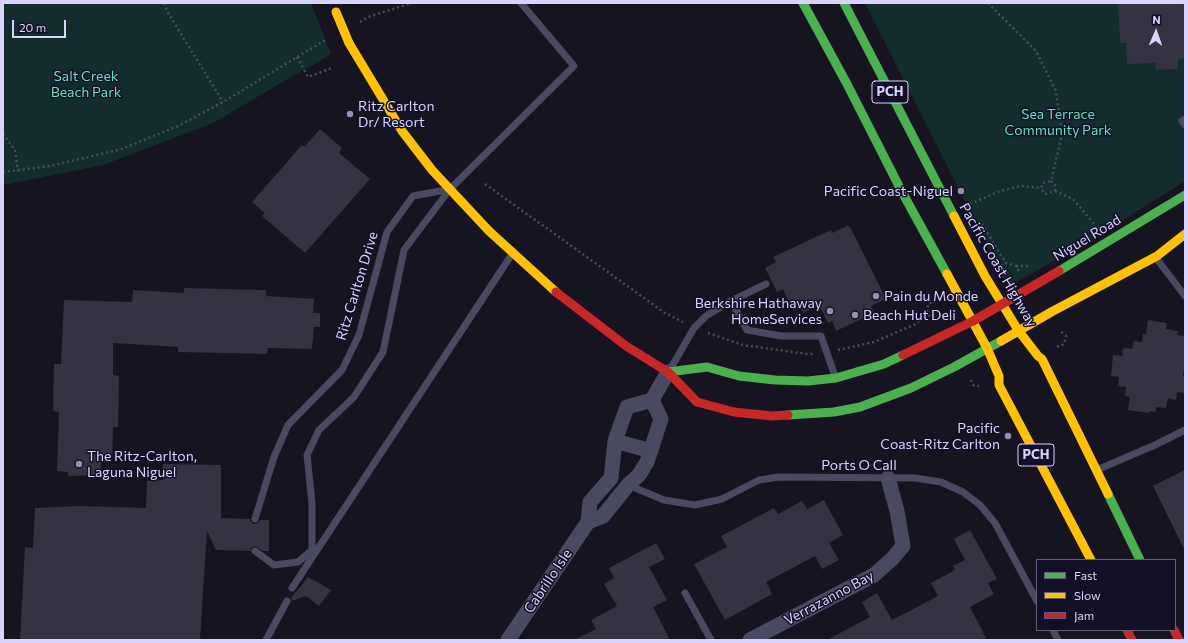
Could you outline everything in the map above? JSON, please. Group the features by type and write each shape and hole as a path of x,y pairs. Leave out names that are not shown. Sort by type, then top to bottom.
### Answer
{"main road":[{"path":"332,3 349,43 402,131 432,170 488,231 550,287 626,346 668,372 697,402 734,412 772,416 834,412 860,407 911,388 954,367 1018,330 1155,257 1185,234"},
{"name":"PCH","path":"803,3 902,192 987,348 999,376 999,384 1090,559"},
{"name":"Pacific Coast Highway","path":"844,3 985,276 1018,330 1042,359 1140,559"},
{"name":"Niguel Road","path":"973,321 1185,195"},
{"path":"668,372 707,367 739,376 775,380 836,378 884,364 973,321"},
{"path":"1128,631 1132,640"},
{"path":"1174,631 1179,640"}],"street":[{"path":"628,485 610,478 615,441 627,408 652,400 668,372"},
{"name":"Cabrillo Isle","path":"588,522 603,516 628,485 639,475 647,462 661,419 652,400"},
{"path":"615,441 651,452"},
{"name":"Cabrillo Isle","path":"508,640 588,522 590,502 610,478"},
{"name":"Verrazanno Bay","path":"750,640 874,575 892,559 903,546 898,511 888,478"}],"lane":[{"path":"255,551 274,565 298,562 312,550 312,503 307,455 319,430 354,397 383,352 404,250 450,189 574,66 521,3"},
{"path":"1185,119 1182,121 1185,125"},
{"name":"Ritz Carlton Drive","path":"255,520 274,457 288,425 342,370 359,335 387,232 413,196 450,189"},
{"path":"292,588 513,254"},
{"path":"1155,257 1185,296"},
{"path":"668,372 694,328 706,316 731,300 766,284"},
{"path":"731,300 747,330 781,336 822,336 836,378"},
{"path":"1097,470 1155,445 1185,430"},
{"name":"Ports O Call","path":"628,485 664,500 695,505 722,499 759,480 779,477 915,478 941,482 964,492 980,505 995,523 1036,599"},
{"path":"685,593 711,640"},
{"path":"266,640 288,601"},
{"path":"1054,631 1058,640"}],"path":[{"path":"164,3 167,11 223,102"},
{"path":"354,25 368,18 412,3"},
{"path":"988,3 1036,51 1056,91 1062,135 1051,181"},
{"path":"3,172 50,166 122,149 178,126 223,102 319,43 333,36"},
{"path":"297,57 308,76 332,68"},
{"path":"3,134 15,150 18,171"},
{"path":"1041,188 1043,183 1051,181"},
{"path":"1051,181 1055,185 1055,191"},
{"path":"485,184 664,313 694,328 743,345 807,354 827,352 874,342 916,324 927,313"},
{"path":"974,210 970,203 1000,191 1021,186 1041,188"},
{"path":"1041,188 1045,194 1055,191 1073,199 1096,224 1089,229"},
{"path":"982,223 1006,263"},
{"path":"1016,266 1029,266"}],"green space":[{"name":"Salt Creek Beach Park","path":"3,3 311,3 331,54 211,124 103,165 3,185"},
{"name":"Sea Terrace Community Park","path":"865,3 1185,3 1185,181 1111,228 1008,287"}],"building":[{"path":"1118,3 1185,3 1185,58 1178,59 1178,69 1156,70 1155,63 1127,64 1126,43 1120,43"},
{"path":"320,129 342,148 339,153 370,179 305,253 262,216 265,213 252,202 302,145 304,147"},
{"path":"849,225 886,299 871,306 874,313 836,331 832,321 828,323 819,305 803,313 800,307 793,311 783,289 777,292 765,268 776,262 773,257 831,230 832,233"},
{"path":"184,288 266,290 266,296 314,299 313,313 320,313 320,327 314,327 312,349 268,348 267,354 178,352 178,347 113,343 113,375 119,376 118,427 113,427 112,462 101,461 101,475 68,476 68,472 57,471 59,412 53,411 54,364 61,364 64,300 132,302 133,290 184,293"},
{"path":"1148,320 1167,323 1166,329 1178,331 1177,335 1185,336 1185,362 1183,376 1185,376 1185,393 1177,392 1176,400 1168,398 1166,408 1156,407 1156,412 1149,411 1149,413 1128,410 1130,397 1125,396 1126,387 1118,386 1119,377 1111,376 1113,355 1122,356 1123,348 1132,349 1134,341 1142,342 1143,334 1146,334"},
{"path":"163,464 221,465 221,518 250,519 254,524 258,523 260,520 269,520 269,551 263,551 255,546 251,548 250,551 216,550 207,531 200,640 20,640 25,547 33,548 35,508 79,506 146,508 147,481 163,480"},
{"path":"1185,470 1185,551 1153,486"},
{"path":"824,500 843,535 829,543 839,560 822,569 815,556 766,582 772,594 725,620 694,564 727,547 721,536 774,508 778,514 802,501 807,509"},
{"path":"970,530 997,579 988,583 994,594 970,607 987,640 827,640 870,617 862,602 877,593 892,620 938,596 931,583 955,570 953,566 965,560 954,539"},
{"path":"656,543 665,559 649,567 667,600 653,607 670,640 574,640 596,629 591,620 617,606 604,584 614,578 609,568"},
{"path":"308,577 331,590 319,606 306,596 292,601 291,598"}],"traffic: fast":[{"path":"803,3 847,84 902,192 947,274"},
{"path":"844,3 954,216"},
{"path":"1059,271 1185,195"},
{"path":"788,415 834,412 860,407 911,388 954,367 1001,341"},
{"path":"668,372 707,367 739,376 775,380 808,381 836,378 884,364 903,355"},
{"path":"1108,494 1140,559"}],"traffic: slow":[{"path":"336,12 349,43"},
{"path":"349,43 402,131 432,170 489,231 556,292"},
{"path":"954,216 985,276 1018,330 1042,359 1108,494"},
{"path":"1001,341 1053,311 1157,256 1185,234"},
{"path":"947,274 987,348 999,376 999,385 1090,559"}],"traffic: jam":[{"path":"903,355 973,321 1059,271"},
{"path":"556,292 626,346 668,372 697,402 734,412 772,416 788,415"},
{"path":"1128,631 1132,640"},
{"path":"1174,631 1179,640"}],"place":[{"name":"Ritz Carlton Dr/ Resort","path":"350,114"},
{"name":"Pacific Coast-Niguel","path":"961,191"},
{"name":"Pain du Monde","path":"876,296"},
{"name":"Berkshire Hathaway HomeServices","path":"830,311"},
{"name":"Beach Hut Deli","path":"855,315"},
{"name":"Pacific Coast-Ritz Carlton","path":"1008,436"},
{"name":"The Ritz-Carlton, Laguna Niguel","path":"79,464"}]}
